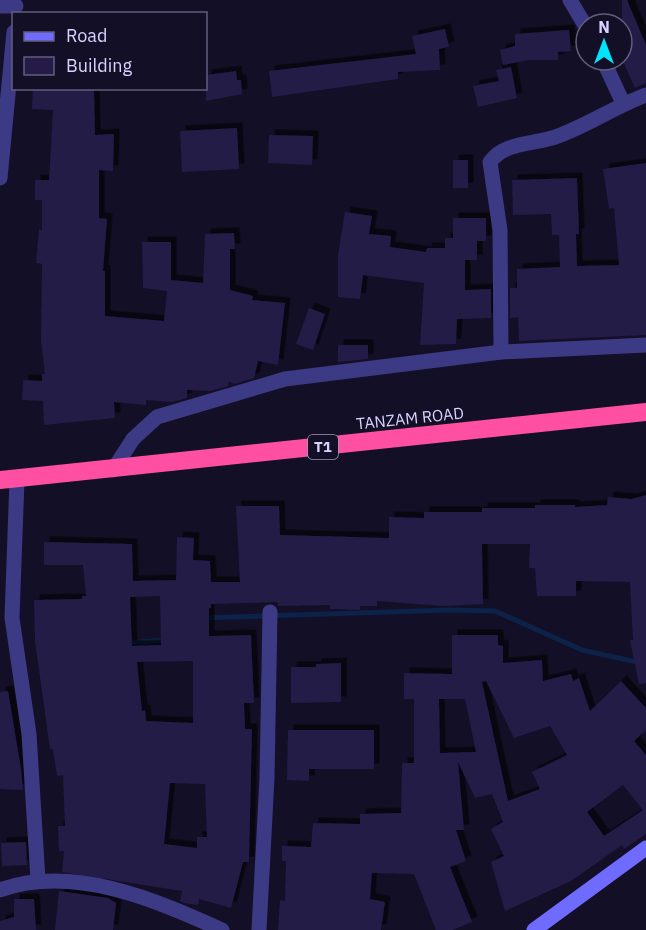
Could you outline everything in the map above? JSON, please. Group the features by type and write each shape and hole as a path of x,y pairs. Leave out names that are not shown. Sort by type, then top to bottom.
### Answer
{"highway":[{"name":"TANZAM ROAD","path":"8,480 646,412"}],"main road":[{"path":"534,930 646,848"}],"street":[{"path":"0,6 16,6"},
{"path":"0,178 12,53"},
{"path":"608,72 622,103"},
{"path":"501,352 500,230 489,170 490,162 504,149 559,136 622,103 646,95"},
{"path":"113,470 143,428 158,417 239,392 297,378 501,352 646,345"},
{"path":"8,480 13,639 21,672 30,745 38,880"},
{"path":"259,930 267,778 270,612"},
{"path":"0,890 38,880 144,896 222,930"}],"building":[{"path":"622,0 627,0 632,12 622,12"},
{"path":"634,17 646,45 646,83 635,88 628,72 634,72"},
{"path":"445,29 449,47 439,49 440,70 398,72 398,79 272,97 269,71 416,54 412,36"},
{"path":"569,30 571,51 558,52 558,60 529,60 503,65 500,50 515,46 515,34"},
{"path":"511,67 517,98 478,107 473,86 499,81 496,70"},
{"path":"236,71 237,80 241,80 242,94 206,101 207,75"},
{"path":"33,90 94,90 95,135 114,134 113,171 99,170 99,218 107,219 103,271 105,271 105,316 164,321 167,291 143,288 142,242 171,242 171,280 203,283 205,234 234,233 235,249 230,249 230,290 253,296 252,300 285,303 278,365 258,361 254,378 235,384 229,382 228,386 210,391 187,390 187,398 172,402 146,400 146,405 114,402 115,418 44,425 43,401 22,400 23,380 42,381 42,374 45,374 41,340 42,264 36,263 39,229 42,230 42,200 35,200 35,180 49,180 53,110 32,109"},
{"path":"237,128 239,169 182,172 180,131"},
{"path":"269,135 313,136 312,165 268,163"},
{"path":"453,160 468,160 468,188 453,188"},
{"path":"646,163 646,335 519,341 518,317 510,318 510,288 517,288 517,269 560,267 559,235 552,235 551,214 513,215 512,180 577,178 579,234 576,234 577,266 619,265 614,208 609,209 603,169"},
{"path":"345,212 372,216 369,234 391,236 390,247 426,252 427,248 445,248 445,238 453,238 453,218 486,218 486,241 477,241 477,260 465,260 465,290 491,289 491,318 457,319 456,344 420,345 424,283 363,275 360,299 338,297 338,255"},
{"path":"309,308 325,314 313,350 296,344"},
{"path":"338,345 368,345 368,359 338,362"},
{"path":"646,495 646,683 639,684 630,640 633,640 630,582 576,581 576,596 537,596 535,568 529,568 530,544 482,544 483,604 443,606 377,601 377,606 360,606 360,610 330,609 330,605 278,606 278,602 211,604 209,636 251,635 254,703 244,703 245,729 252,729 249,862 243,862 231,908 199,899 198,905 185,903 180,901 182,891 62,872 64,851 59,851 58,826 65,826 63,775 57,776 53,749 50,749 35,641 34,600 82,599 82,596 86,596 83,565 44,565 44,542 132,544 133,581 176,580 177,537 194,538 193,560 210,561 211,582 240,582 236,506 279,506 280,535 389,538 389,517 424,518 424,512 482,512 482,508 535,508 535,505 575,505 575,507 607,505 608,497 632,499","holes":["160,596 161,645 132,646 130,597","193,661 193,723 146,721 145,710 142,711 137,662","170,783 205,784 207,837 197,837 197,848 164,844"]},
{"path":"452,635 498,635 498,645 503,646 503,663 542,660 543,681 571,674 573,681 579,678 590,711 621,681 646,708 646,730 634,741 646,755 646,834 624,849 622,845 571,881 505,911 491,862 504,856 491,829 503,822 492,794 475,798 458,762 464,830 456,830 466,861 450,867 472,922 452,930 436,930 414,874 372,873 370,899 385,902 381,930 278,930 280,900 285,901 286,861 282,861 282,846 311,847 313,823 360,824 360,814 401,813 402,763 414,763 414,699 404,699 404,673 452,674","holes":["486,681 514,738 550,726 567,755 532,772 540,789 508,801 482,682","439,699 465,699 476,752 440,753","623,785 643,810 604,836 587,812"]},
{"path":"341,663 341,702 291,703 291,667 316,667 316,664"},
{"path":"8,691 23,790 0,789 0,692"},
{"path":"288,730 374,730 374,769 309,769 309,781 287,780"},
{"path":"26,842 27,865 2,866 1,843"},
{"path":"59,891 108,898 116,903 113,930 55,930"},
{"path":"14,899 34,899 36,930 0,930 0,921 14,917"}],"waterway":[{"path":"202,618 450,610 495,611 582,650 646,664"},
{"path":"125,643 167,640"}]}
